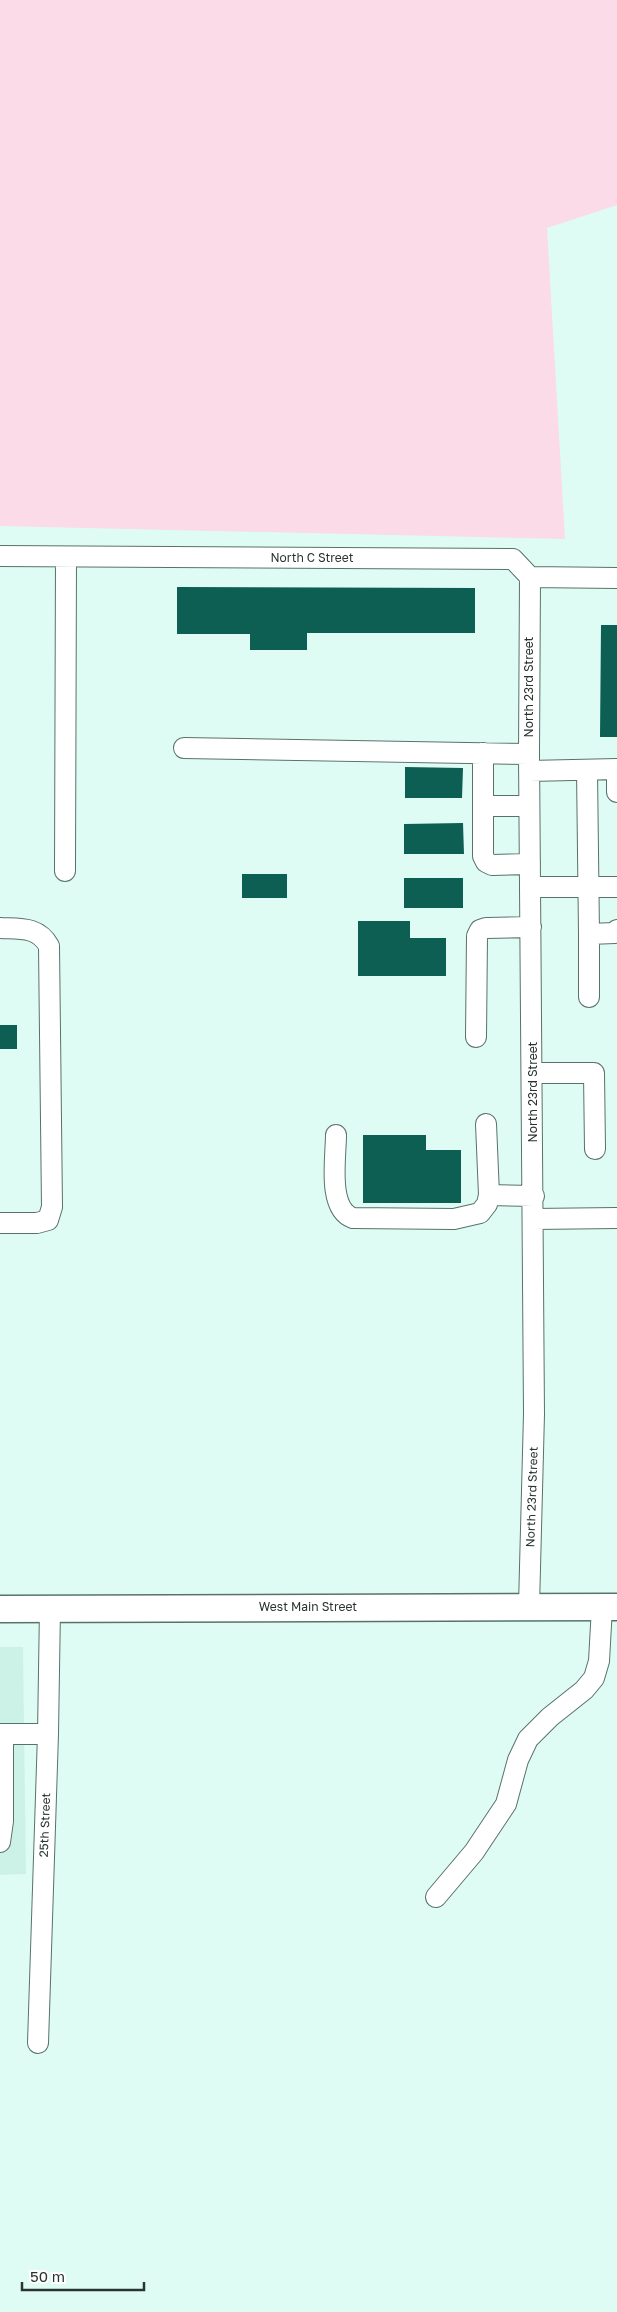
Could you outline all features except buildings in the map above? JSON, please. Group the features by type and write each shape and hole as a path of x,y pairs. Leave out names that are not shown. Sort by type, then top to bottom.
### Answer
{"main road":[{"name":"West Main Street","path":"0,1609 610,1607"}],"street":[{"name":"North C Street","path":"0,556 513,559 530,577"},
{"path":"64,871 66,557"},
{"path":"530,577 617,578"},
{"name":"North 23rd Street","path":"529,1606 534,1414 534,1196 529,762 530,577"},
{"path":"184,748 483,753 587,770 617,769 617,792"},
{"path":"483,753 483,856 486,862 492,864 530,864"},
{"path":"587,770 589,997"},
{"path":"483,806 530,806"},
{"path":"530,887 617,887"},
{"path":"476,1037 477,936 480,930 486,928 531,927"},
{"path":"0,928 30,929 45,939 49,946 52,1207 48,1220 37,1223 0,1223"},
{"path":"589,934 615,933 617,930"},
{"path":"533,1073 594,1073 595,1149"},
{"path":"336,1135 335,1187 338,1203 346,1216 352,1218 444,1219 472,1216 484,1209 489,1195 486,1124"},
{"path":"489,1195 534,1196"},
{"path":"533,1218 617,1218"},
{"path":"436,1897 474,1852 506,1804 518,1760 528,1739 584,1690 594,1678 610,1607"},
{"name":"25th Street","path":"38,2043 50,1608"},
{"path":"0,1842 3,1821 1,1734 48,1734"}],"shaded area":[{"path":"0,0 617,0 617,205 547,228 565,539 0,526"},
{"path":"0,1647 23,1647 26,1874 0,1875"}]}
